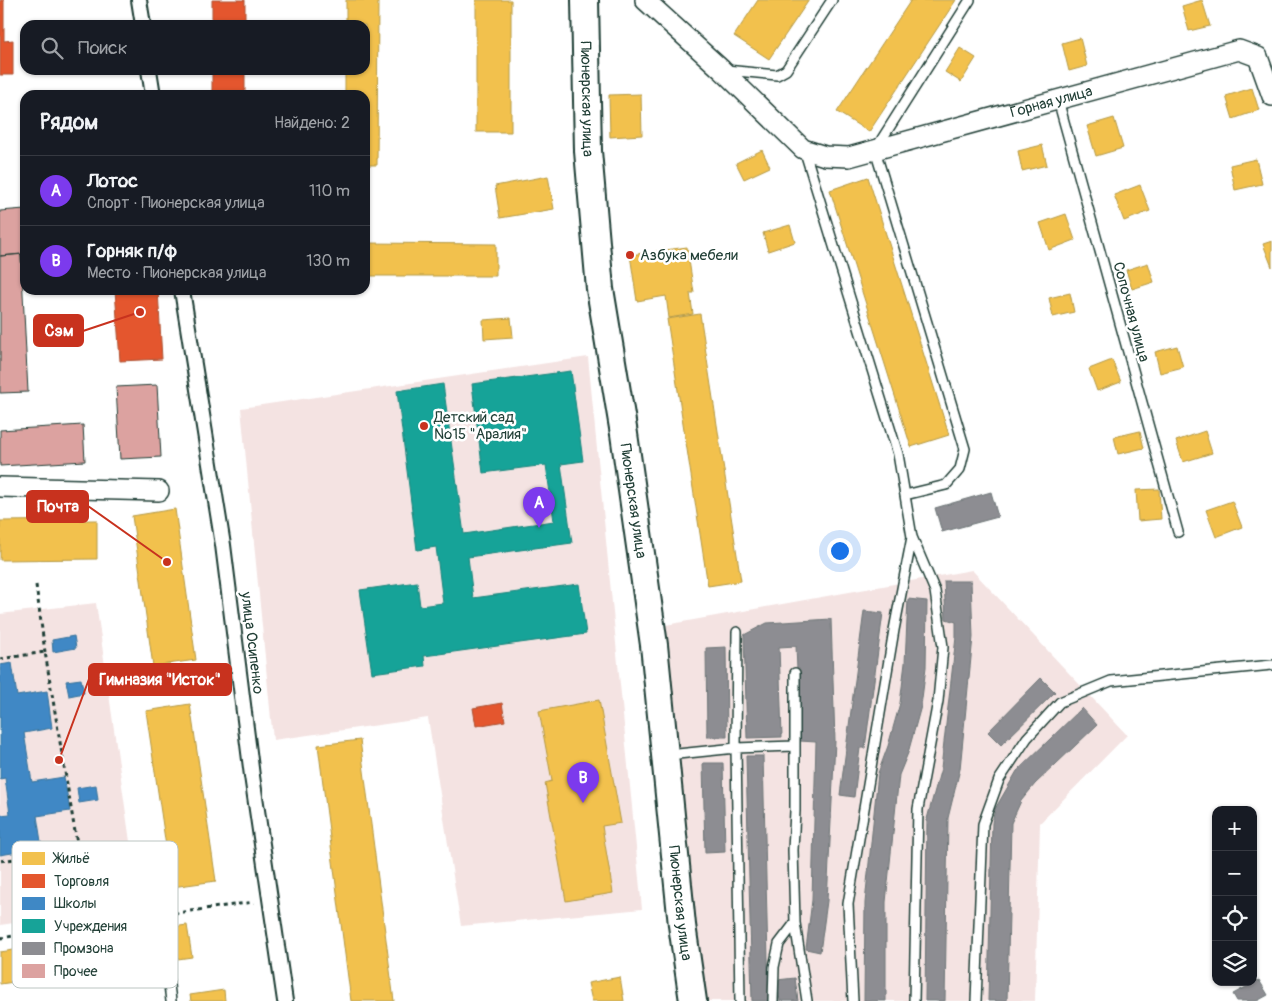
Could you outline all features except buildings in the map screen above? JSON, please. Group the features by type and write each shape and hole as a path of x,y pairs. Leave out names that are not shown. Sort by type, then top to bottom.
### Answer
{"main road":[{"name":"Пионерская улица","path":"585,0 588,151 600,289 624,434 654,645 682,925 693,1001"}],"street":[{"path":"139,0 142,20"},
{"path":"645,0 722,70 804,149"},
{"name":"Горная улица","path":"804,149 825,156 849,157 1239,50 1258,56 1272,96"},
{"path":"151,75 152,90"},
{"name":"улица Осипенко","path":"183,295 223,545 252,776 285,1001"},
{"path":"0,487 159,491"}],"lane":[{"path":"722,70 777,75 786,70 832,0"},
{"path":"905,495 946,485 960,469 965,449 875,150 970,0"},
{"name":"Сопочная улица","path":"1058,100 1178,532"},
{"path":"804,149 898,454 912,537 935,591 943,647 938,701 918,809 914,1001"},
{"path":"853,1001 848,904 894,630 912,537"},
{"path":"737,632 736,748 740,1001"},
{"path":"976,1001 983,824 999,780 1028,738 1060,702 1111,681 1272,664"},
{"path":"794,673 795,811 793,850 796,923 807,1001"},
{"path":"666,755 736,748 794,746"},
{"path":"773,1001 774,967 779,944 796,923"},
{"path":"169,988 171,1001"}],"path":[{"path":"36,585 45,652 76,841"},
{"path":"0,658 45,652"},
{"path":"178,912 270,899"}],"shaded area":[{"path":"588,357 642,909 461,926 428,718 273,740 241,408"},
{"path":"972,570 1127,735 1040,823 1035,1001 702,1001 660,626"},
{"path":"96,603 130,841 12,841 12,923 0,925 0,614"}],"place":[{"name":"Азбука мебели","path":"630,255"},
{"name":"Сэм","path":"140,312"},
{"name":"Детский сад №15 \"Аралия\"","path":"424,426"},
{"name":"Лотос","path":"539,528"},
{"name":"Почта","path":"167,562"},
{"name":"Гимназия \"Исток\"","path":"59,760"},
{"name":"Горняк п/ф","path":"583,803"}]}
